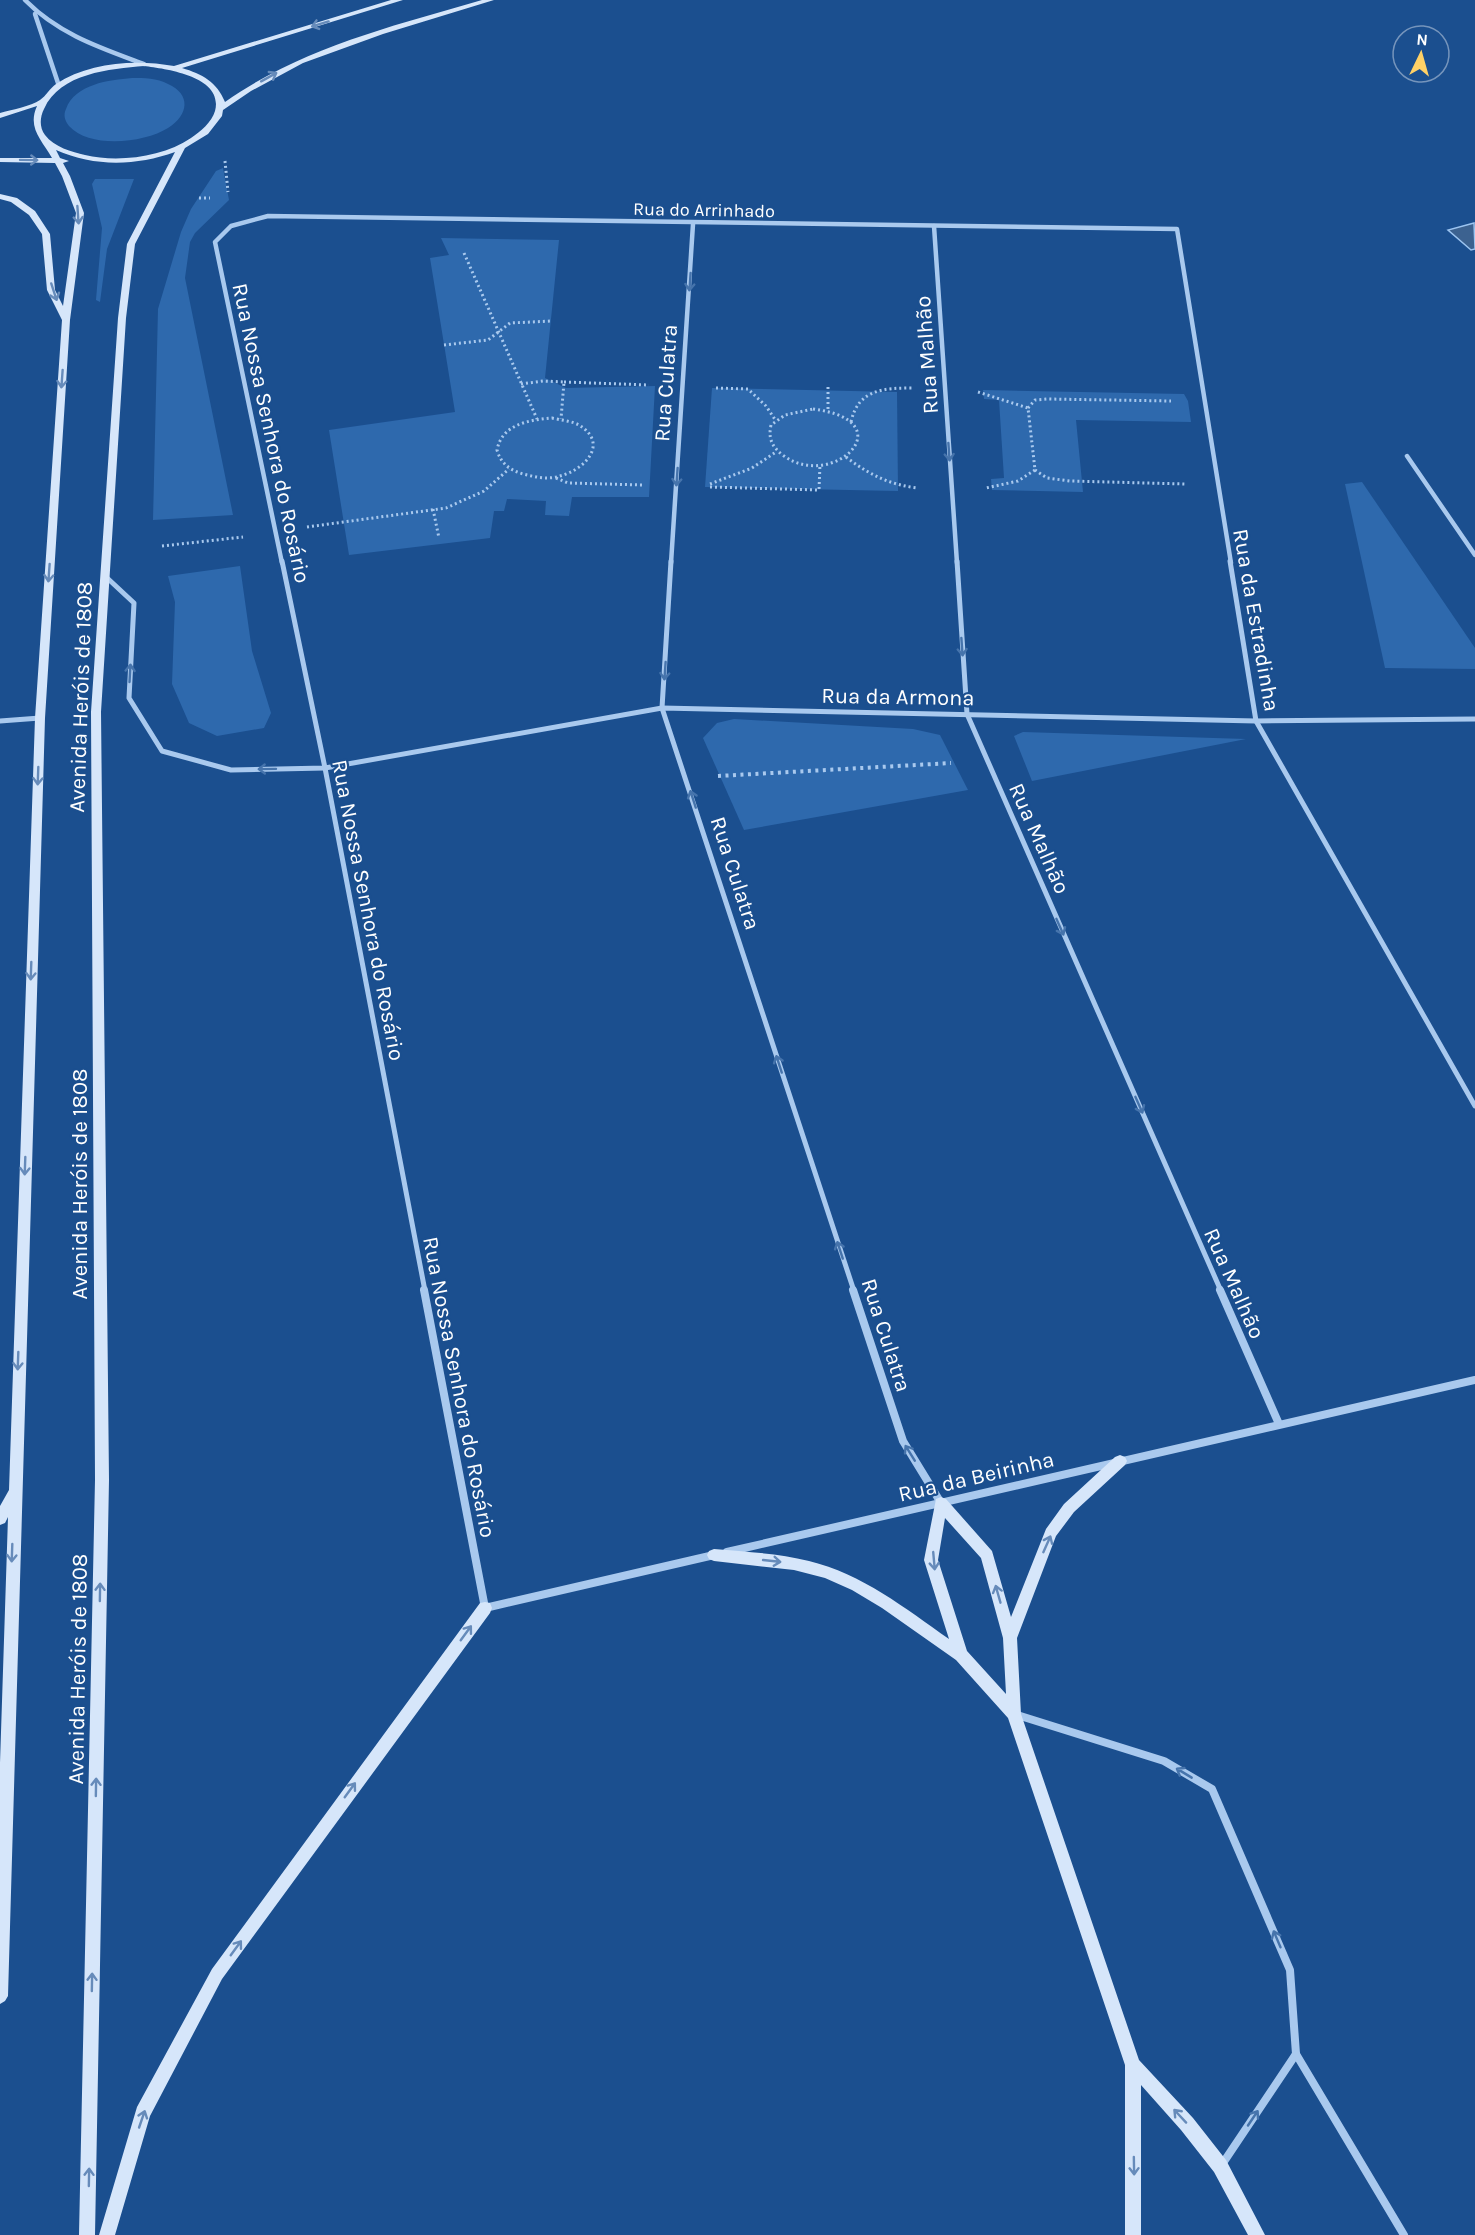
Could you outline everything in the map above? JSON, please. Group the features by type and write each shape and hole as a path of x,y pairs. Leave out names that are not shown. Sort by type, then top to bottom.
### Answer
{"main road":[{"path":"177,67 399,0"},
{"path":"220,110 248,89 300,60 380,32 490,0"},
{"path":"0,116 42,102 59,86 84,74 113,66 144,63 177,67 198,75 213,86 220,96 218,117 204,133 182,146 158,155 104,160 0,160"},
{"name":"Avenida Heróis de 1808","path":"0,1996 40,718 66,320 80,213 58,161 38,130 36,116 42,102"},
{"path":"47,142 62,151 81,157 104,160"},
{"name":"Avenida Heróis de 1808","path":"87,2235 102,1480 96,712 122,318 131,244 182,146"},
{"path":"0,195 14,200 32,213 46,234 51,290 66,320"},
{"path":"1010,1638 1051,1533 1069,1508 1120,1461"},
{"path":"0,1519 14,1494"},
{"path":"941,1503 987,1555 1010,1638 1014,1714 1133,2066 1135,2232"},
{"path":"941,1503 931,1560 961,1655"},
{"path":"714,1555 794,1564 840,1578 875,1598 961,1655 1014,1714"},
{"path":"108,2235 143,2114 217,1974 485,1608"},
{"path":"1133,2066 1187,2124 1220,2166 1257,2235"}],"street":[{"path":"25,0 35,13 59,86"},
{"path":"35,13 80,40 144,63"},
{"name":"Rua do Arrinhado","path":"231,226 268,216 693,224 1177,229"},
{"name":"Rua Culatra","path":"693,224 662,708 903,1441 941,1503"},
{"name":"Rua Nossa Senhora do Rosário","path":"231,226 215,242 325,768 485,1608"},
{"name":"Rua Malhão","path":"933,226 967,714 1279,1424"},
{"name":"Rua da Estradinha","path":"1177,229 1256,721 1475,1106"},
{"path":"1407,456 1475,555"},
{"name":"Rua da Armona","path":"105,576 134,603 129,698 162,751 231,770 325,768 662,708 1256,721 1475,719"},
{"path":"0,722 40,718"},
{"name":"Rua da Beirinha","path":"485,1608 1475,1380"},
{"path":"1014,1714 1164,1761 1212,1790 1290,1970 1296,2054 1404,2235"},
{"path":"1220,2166 1296,2054"}],"path":[{"path":"224,151 229,200"},
{"path":"199,198 219,199"},
{"path":"460,246 537,419"},
{"path":"444,345 485,342 500,335 510,323 552,321"},
{"path":"521,384 543,381 748,389 766,406 776,421"},
{"path":"561,419 564,382"},
{"path":"828,387 828,411"},
{"path":"851,422 852,410 863,399 884,388 984,392 1028,408"},
{"path":"1205,401 1035,400 1028,408 1035,470 1047,478 1070,481 1218,485"},
{"path":"799,410 828,411 841,415 857,430 859,440 855,449 846,457 820,465 805,465 779,455 771,447 768,438 769,429 776,421 799,410"},
{"path":"537,419 561,419 579,425 589,432 594,441 595,450 582,467 555,477 538,478 522,475 509,469 500,460 497,450 500,439 508,430 537,419"},
{"path":"846,457 876,478 898,486 952,490 992,488 1018,481 1035,470"},
{"path":"705,487 819,490 820,465"},
{"path":"162,546 446,508 484,491 509,469"},
{"path":"433,509 439,538"},
{"path":"685,777 987,760"}],"shaded area":[{"path":"132,78 159,81 181,93 184,99 183,111 175,123 158,133 145,137 103,141 78,133 66,122 65,111 77,94 103,82"},
{"path":"223,168 229,200 195,233 190,242 185,278 233,515 153,520 158,309 181,232 191,209 216,171"},
{"path":"95,179 134,179 107,249 100,302 96,300 102,228 92,184"},
{"path":"1474,223 1475,249 1471,250 1448,230"},
{"path":"441,238 559,240 545,378 566,388 655,386 649,497 572,497 569,516 545,515 546,501 507,499 504,511 494,511 490,538 349,555 329,430 455,412 430,258 449,255"},
{"path":"712,388 897,392 898,491 705,487"},
{"path":"983,390 1184,394 1188,401 1191,422 1076,420 1083,492 992,490 991,479 1004,478 999,400 984,399"},
{"path":"1362,482 1475,648 1475,669 1385,668 1345,484"},
{"path":"240,566 252,651 271,713 264,728 217,736 189,723 172,684 175,602 168,576"},
{"path":"734,719 913,729 940,735 968,790 744,830 703,738 717,723"},
{"path":"1023,732 1246,739 1032,781 1014,736"}]}
